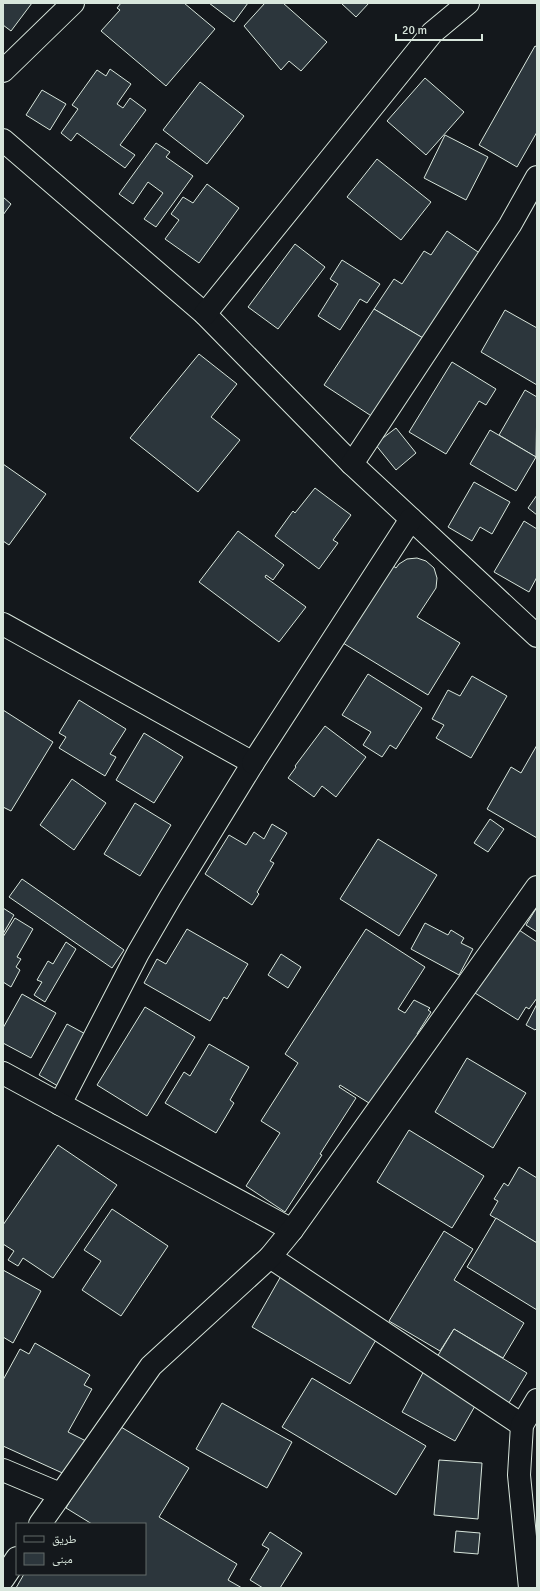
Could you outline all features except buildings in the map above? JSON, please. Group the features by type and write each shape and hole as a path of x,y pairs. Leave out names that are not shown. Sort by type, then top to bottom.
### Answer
{"street":[{"path":"3,71 73,3"},
{"path":"205,314 432,33 468,3"},
{"path":"3,140 205,314 352,464 537,636"},
{"path":"352,464 510,225 537,177"},
{"path":"60,1104 138,953 170,898 253,763 411,519"},
{"path":"3,624 253,763"},
{"path":"41,1523 151,1366 270,1257 292,1230 537,887"},
{"path":"3,1073 292,1230"},
{"path":"270,1257 522,1424"},
{"path":"530,1588 519,1475 522,1424 537,1400"},
{"path":"3,1470 60,1494"},
{"path":"3,1579 16,1560"}]}
